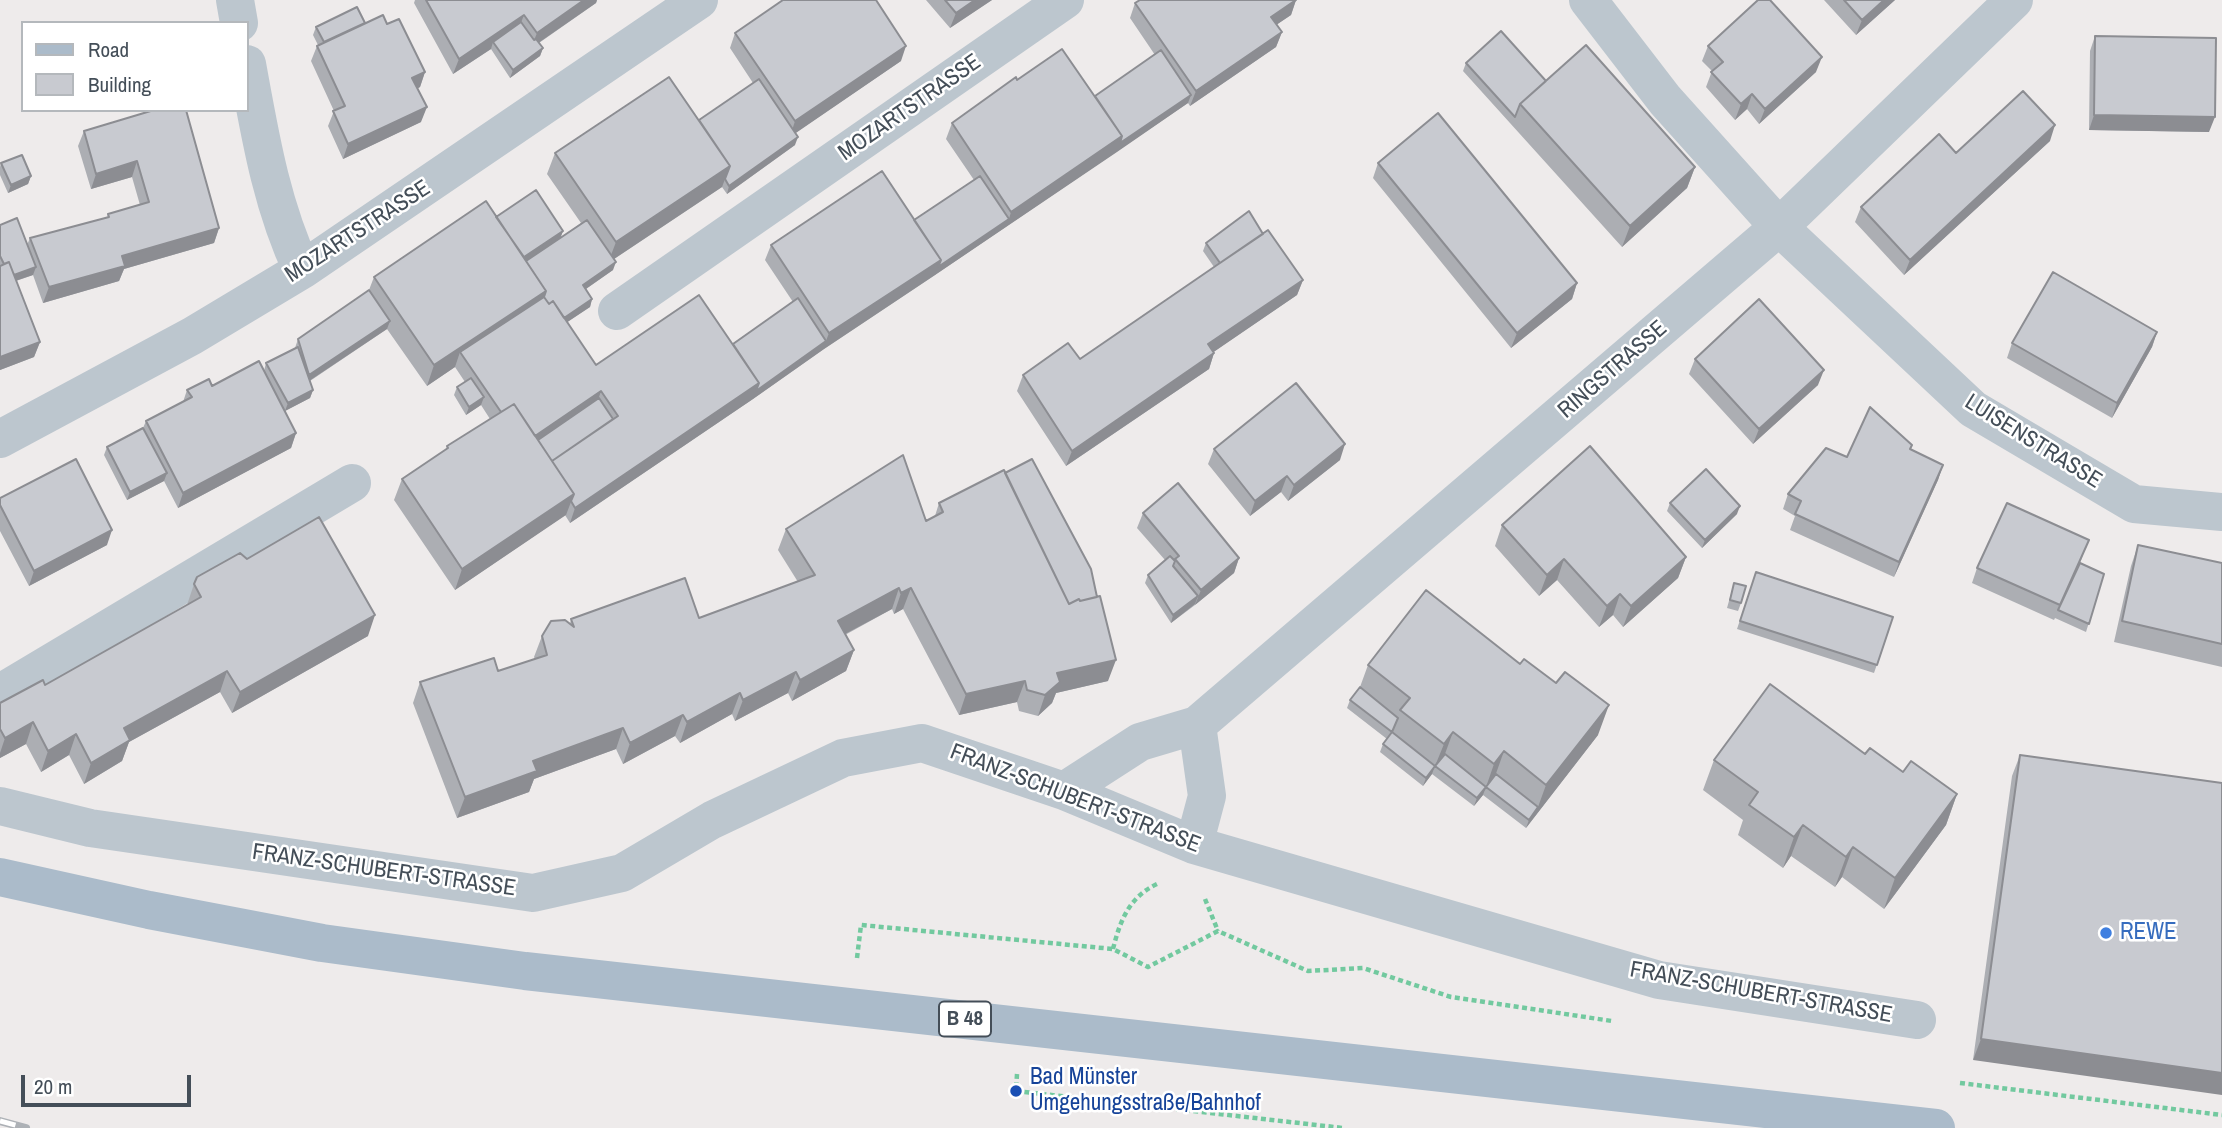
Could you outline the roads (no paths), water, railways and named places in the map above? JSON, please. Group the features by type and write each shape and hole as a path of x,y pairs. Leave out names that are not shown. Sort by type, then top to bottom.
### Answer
{"main road":[{"name":"B 48","path":"0,877 149,911 323,943 525,971 1936,1128"}],"street":[{"path":"235,0 239,21"},
{"name":"MOZARTSTRASSE","path":"0,439 192,336 302,270 699,0"},
{"name":"MOZARTSTRASSE","path":"617,311 1065,0"},
{"name":"LUISENSTRASSE","path":"1588,0 1665,100 1779,227 1973,409 2134,504 2222,512"},
{"name":"RINGSTRASSE","path":"1064,791 1140,742 1197,725 1779,227 2014,0"},
{"path":"248,69 268,178 282,227 302,270"},
{"path":"0,693 352,483"},
{"path":"1194,845 1207,796 1197,725"},
{"name":"FRANZ-SCHUBERT-STRASSE","path":"0,806 90,828 533,893 622,873 712,820 843,758 922,743 1064,791 1194,845 1659,980 1917,1020"}],"railway":[{"path":"0,1121 26,1128"}],"place":[{"name":"REWE","path":"2106,933"},
{"name":"Bad Münster Umgehungsstraße/Bahnhof","path":"1016,1091"}]}
